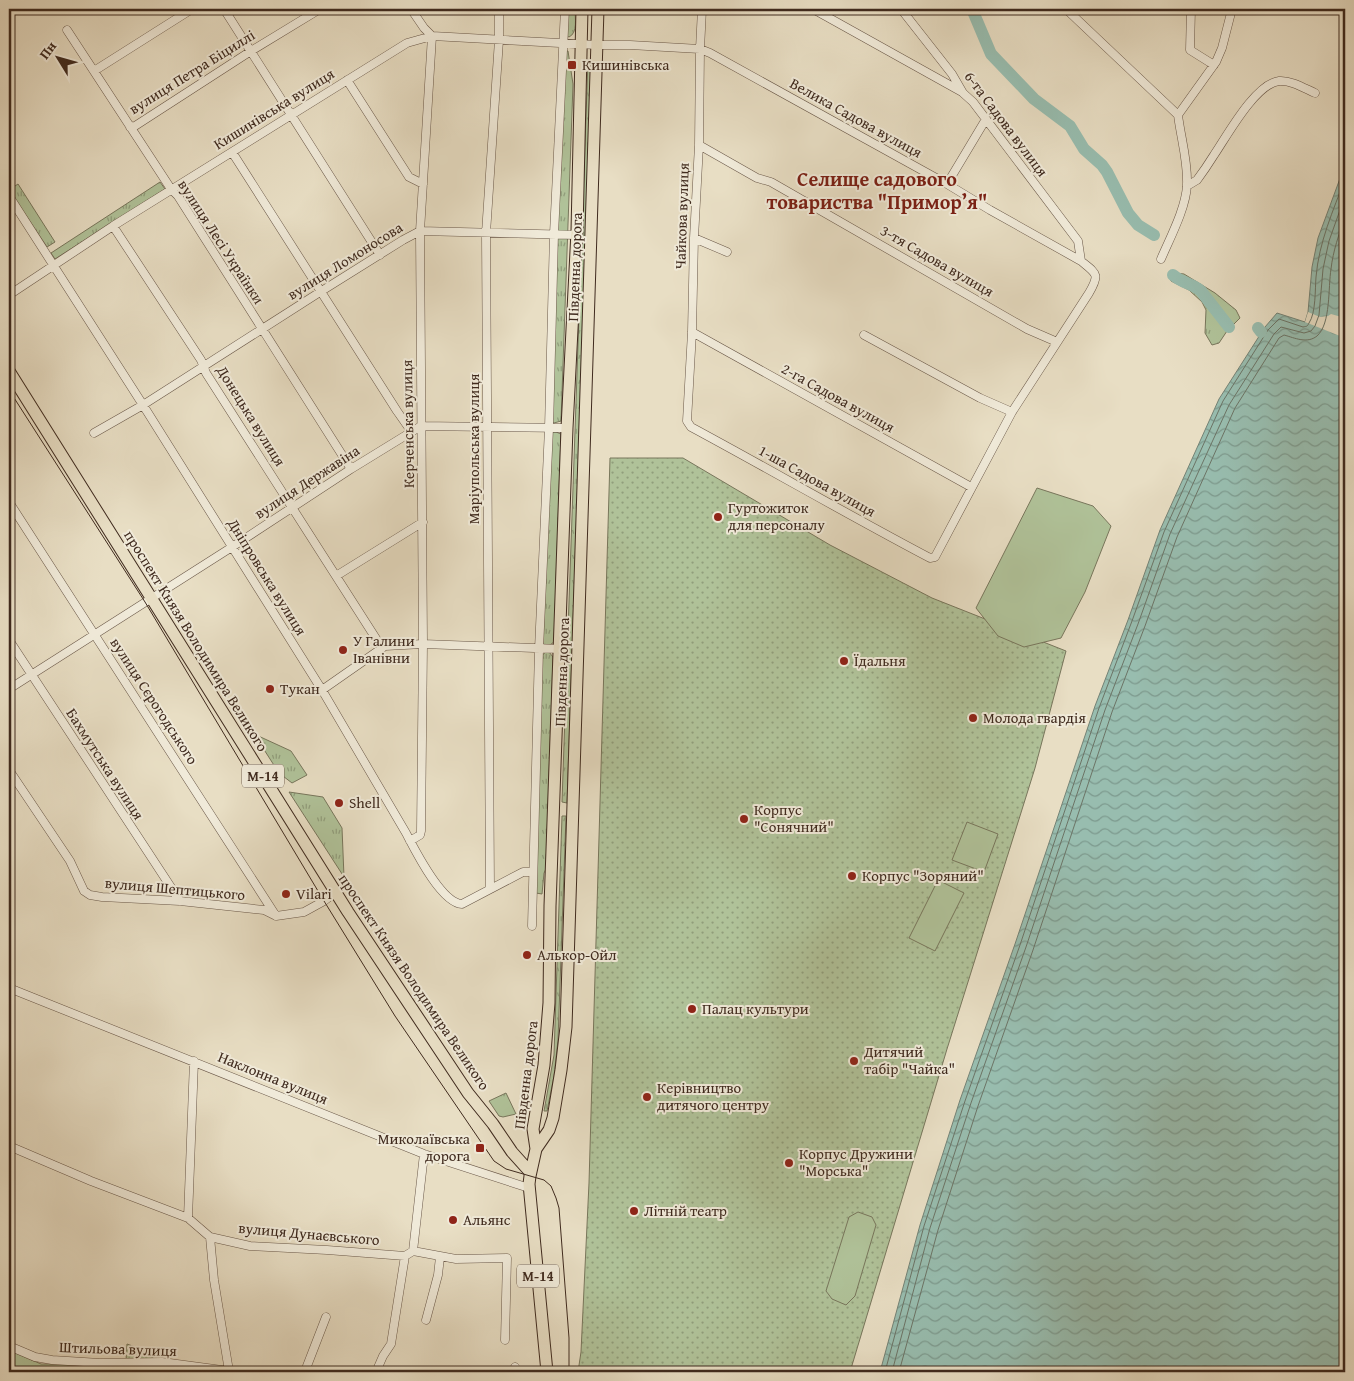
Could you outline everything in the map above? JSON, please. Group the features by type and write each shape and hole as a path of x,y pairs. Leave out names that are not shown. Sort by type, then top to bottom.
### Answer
{"main road":[{"name":"Південна дорога","path":"536,1149 532,1129 544,1065 549,1003 567,428 576,235 582,9"},
{"name":"Південна дорога","path":"536,1149 551,1124 562,1070 566,1036 598,9"},
{"name":"проспект Князя Володимира Великого","path":"9,371 336,892 468,1092 512,1152 530,1172"},
{"path":"554,811 573,812"},
{"name":"М-14","path":"536,1149 530,1172 529,1188 547,1372"}],"street":[{"path":"94,71 192,9"},
{"path":"224,9 380,254"},
{"name":"вулиця Петра Біциллі","path":"130,127 135,126 320,9"},
{"path":"411,9 432,36"},
{"name":"Маріупольська вулиця","path":"490,889 486,233 499,40 499,9"},
{"path":"532,926 539,649 549,428 554,234 566,9"},
{"name":"Чайкова вулиця","path":"688,425 699,145 702,9"},
{"path":"813,9 963,93"},
{"name":"6-та Садова вулиця","path":"901,9 952,74 963,93 973,102 1078,241 1082,261"},
{"path":"1066,9 1178,115 1186,156 1187,186 1185,198 1161,259"},
{"path":"1191,9 1190,50 1214,65"},
{"path":"1178,115 1214,65 1222,48 1232,9"},
{"name":"вулиця Лесі Українки","path":"67,30 171,189 178,196 351,469"},
{"name":"Кишинівська вулиця","path":"9,295 171,189 407,43 432,36 581,44"},
{"name":"Керченська вулиця","path":"410,841 418,837 421,831 423,522 420,230 432,36"},
{"name":"Велика Садова вулиця","path":"581,44 700,49 947,184 1082,261 1093,270 1096,282 1057,342"},
{"path":"347,80 409,177 423,184"},
{"path":"1187,186 1197,180 1237,120 1264,88 1279,81 1287,82 1315,93"},
{"path":"947,184 986,120"},
{"name":"3-тя Садова вулиця","path":"699,145 757,178 771,182 1027,329 1057,342"},
{"path":"232,152 320,292 411,431"},
{"name":"Дніпровська вулиця","path":"9,196 322,690 434,880 449,899 455,903 466,903 490,889"},
{"name":"Донецька вулиця","path":"113,226 382,648"},
{"name":"вулиця Ломоносова","path":"94,433 143,405 420,230 576,235"},
{"path":"694,238 727,252"},
{"name":"2-га Садова вулиця","path":"692,332 971,487"},
{"path":"864,335 980,398 1012,412"},
{"path":"971,487 1012,412 1057,342"},
{"name":"1-ша Садова вулиця","path":"688,425 860,522 930,558 935,557 971,487"},
{"name":"вулиця Державіна","path":"9,689 421,426 567,428"},
{"name":"вулиця Сєрогодського","path":"9,502 276,916"},
{"path":"336,576 423,522"},
{"name":"Бахмутська вулиця","path":"9,640 30,675 180,902"},
{"path":"322,690 385,646 423,644 560,649"},
{"name":"вулиця Шептицького","path":"9,770 70,861 87,894 102,897 264,910 276,916 304,912 336,892"},
{"path":"490,889 523,872 534,872"},
{"name":"Наклонна вулиця","path":"9,988 424,1154 529,1188"},
{"path":"188,1218 194,1061"},
{"name":"вулиця Дунаєвського","path":"9,1146 91,1181 188,1218 210,1236 250,1246 405,1256"},
{"path":"413,1251 424,1154"},
{"name":"Штильова вулиця","path":"9,1346 35,1357 52,1360 100,1363 162,1362 233,1372 214,1280 210,1236"},
{"path":"376,1372 391,1344 405,1256 413,1251 456,1259 507,1258 505,1340"},
{"path":"426,1320 438,1275 440,1257"},
{"path":"307,1372 307,1366 326,1317"}],"green space":[{"path":"568,9 575,9 575,29 569,37 567,36"},
{"path":"565,51 568,51 573,84 561,421 554,423 552,421 557,227"},
{"path":"588,60 592,60 567,803 562,802"},
{"path":"160,182 165,189 55,259 51,253"},
{"path":"18,184 55,242 47,247 9,190"},
{"path":"1175,273 1184,274 1215,293 1236,310 1240,318 1227,331 1219,343 1212,345 1205,333 1206,310 1202,302 1189,290 1171,281 1170,277"},
{"path":"551,432 561,434 554,642 547,647 543,644"},
{"path":"610,458 683,458 830,545 932,598 1066,651 1035,768 947,1049 850,1372 578,1372 581,1352 589,1183"},
{"path":"1037,488 1093,506 1111,526 1085,592 1061,638 1024,647 998,636 976,608"},
{"path":"549,652 553,657 546,869 542,894 536,893 541,656"},
{"path":"254,734 291,751 307,775 292,783 279,773"},
{"path":"289,792 323,797 342,828 344,877"},
{"path":"562,816 566,816 558,1040 554,1076 547,1111 544,1111 554,1055"},
{"path":"967,822 998,834 984,872 952,860"},
{"path":"938,880 964,893 935,951 909,938"},
{"path":"506,1093 516,1114 503,1117 499,1116 489,1101"},
{"path":"858,1212 872,1217 876,1225 855,1296 846,1305 832,1299 826,1291 849,1217"},
{"path":"127,1344 138,1348 156,1360 126,1360"},
{"path":"9,1350 41,1364 149,1365 146,1372 9,1372"}],"water":[{"path":"1345,165 1345,1372 880,1372 920,1225 960,1100 1095,706 1160,530 1219,399 1265,327 1277,313 1305,322 1318,238"}],"pier":[{"path":"1308,312 1320,317 1331,314 1345,318 1345,338 1305,322"}],"waterway":[{"path":"972,9 991,54 1034,99 1070,126 1084,149 1107,172 1128,213 1138,225 1154,235"},
{"path":"1173,275 1201,291 1229,327"},
{"path":"1258,328 1261,332"}],"tram line":[{"path":"9,390 145,602 395,1016 494,1161 506,1169 544,1180 551,1186 559,1208 569,1338 569,1372"}],"place":[{"name":"Кишинівська","path":"572,65"},
{"name":"Гуртожиток для персоналу","path":"718,517"},
{"name":"У Галини Іванівни","path":"343,650"},
{"name":"Їдальня","path":"844,661"},
{"name":"Тукан","path":"270,689"},
{"name":"Молода гвардія","path":"973,718"},
{"name":"Shell","path":"339,803"},
{"name":"Корпус \"Сонячний\"","path":"744,819"},
{"name":"Корпус \"Зоряний\"","path":"852,876"},
{"name":"Vilari","path":"286,894"},
{"name":"Алькор-Ойл","path":"527,955"},
{"name":"Палац культури","path":"692,1009"},
{"name":"Дитячий табір \"Чайка\"","path":"854,1061"},
{"name":"Керівництво дитячого центру","path":"647,1097"},
{"name":"Миколаївська дорога","path":"480,1148"},
{"name":"Корпус Дружини \"Морська\"","path":"789,1163"},
{"name":"Літній театр","path":"634,1211"},
{"name":"Альянс","path":"453,1220"}],"district":[{"name":"Селище садового товариства \"Примор’я\"","path":"877,190"}]}
